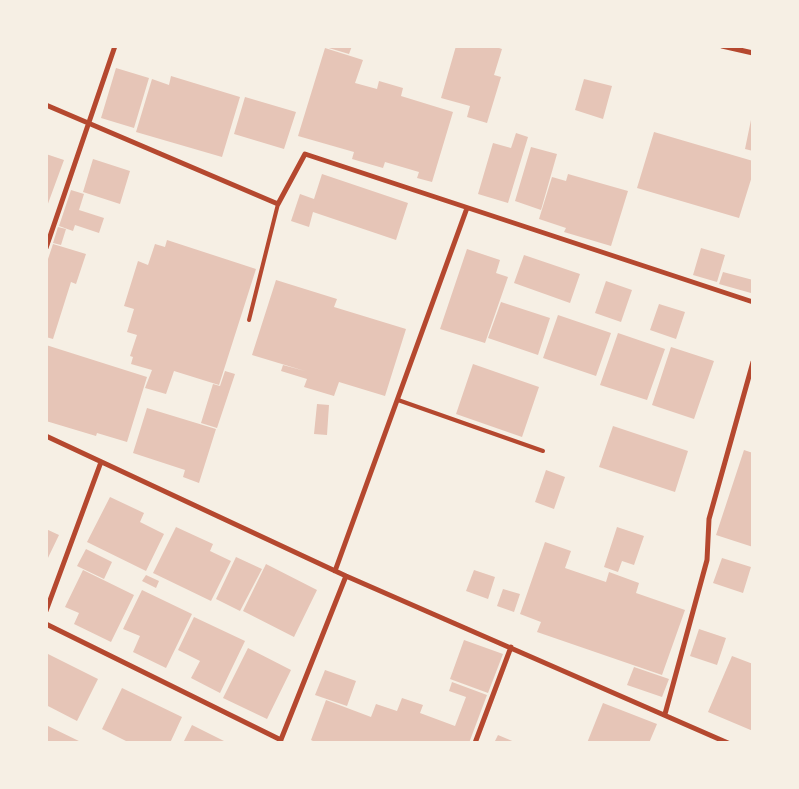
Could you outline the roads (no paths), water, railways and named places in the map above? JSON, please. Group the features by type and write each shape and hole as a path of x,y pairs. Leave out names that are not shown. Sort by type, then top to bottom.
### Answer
{"street":[{"path":"46,248 115,46"},
{"path":"722,46 753,52"},
{"path":"46,105 278,204 304,154 753,302"},
{"path":"335,571 467,208"},
{"path":"664,714 706,560 709,519 753,362"},
{"path":"46,436 346,576 728,743"},
{"path":"46,611 101,462"},
{"path":"46,624 280,741 346,576"},
{"path":"475,743 511,647"}],"lane":[{"path":"249,320 278,204"},
{"path":"398,400 543,451"}]}
